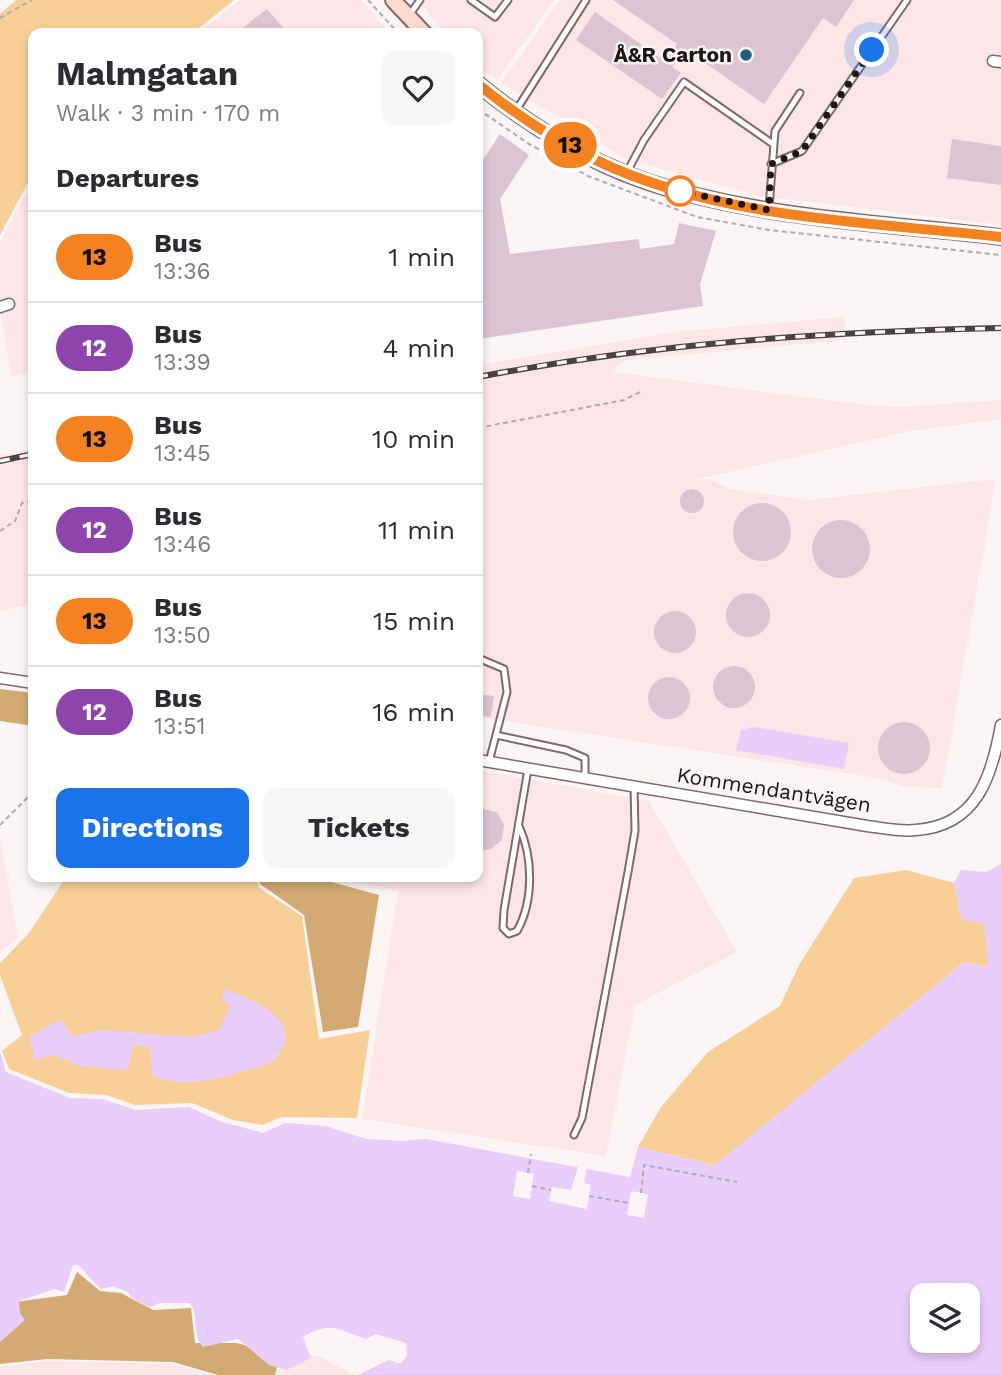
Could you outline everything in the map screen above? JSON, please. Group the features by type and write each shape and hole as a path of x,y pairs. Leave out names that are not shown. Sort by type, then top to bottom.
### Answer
{"street":[{"path":"393,0 419,28"},
{"path":"483,88 578,150 626,174 680,191 769,210 1001,237"},
{"path":"0,678 28,682"},
{"name":"Kommendantvägen","path":"483,761 867,826 913,831 937,828 977,802 995,763 1001,725"}],"lane":[{"path":"408,16 419,0"},
{"path":"471,0 495,17 508,0"},
{"path":"515,111 586,0"},
{"path":"771,164 802,151 907,0"},
{"path":"626,174 644,140 684,82 773,144"},
{"path":"769,210 775,131 800,93"},
{"path":"483,660 504,669 507,692 489,762"},
{"path":"496,735 566,750 585,758 585,778"},
{"path":"519,826 527,852 528,889 522,923 517,931 509,934 503,928 504,910 528,769"},
{"path":"574,1135 582,1118 628,872 635,831 635,786"}],"path":[{"path":"0,18 32,0"},
{"path":"369,0 394,28"},
{"path":"483,427 624,400 642,390"},
{"path":"0,531 15,521 22,503 28,501"},
{"path":"0,825 28,797"},
{"path":"528,1173 531,1154"},
{"path":"641,1193 644,1165 737,1182"},
{"path":"532,1186 551,1191"},
{"path":"589,1196 629,1203"}],"shaded area":[{"path":"16,0 234,0 199,28 28,28 28,182 0,235 0,14"},
{"path":"240,0 361,0 385,28 204,28"},
{"path":"417,0 554,0 497,80 483,69 483,28 441,28"},
{"path":"560,0 1001,0 1001,225 760,196 626,159 501,83"},
{"path":"28,189 28,373 11,377 0,310 0,243"},
{"path":"844,317 846,340 625,360 612,372 866,405 901,407 1001,400 1001,419 910,431 694,480 710,479 730,489 808,500 996,479 942,788 906,787 877,778 483,718 483,364 673,332"},
{"path":"28,450 28,605 0,611 0,456"},
{"path":"0,689 28,692 28,725 0,721"},
{"path":"754,727 849,743 844,769 736,750 741,730"},
{"path":"483,771 649,801 737,952 635,1005 606,1156 362,1119 398,891 358,882 483,882"},
{"path":"0,836 18,938 0,952"},
{"path":"1001,864 1001,1375 358,1375 389,1360 401,1364 407,1355 406,1343 376,1334 366,1339 334,1328 321,1329 303,1337 311,1358 287,1370 269,1365 238,1339 203,1347 197,1336 195,1314 190,1303 160,1303 149,1307 132,1299 128,1292 113,1286 101,1289 78,1265 73,1265 64,1292 54,1289 19,1301 20,1313 25,1320 0,1342 0,1051 6,1072 70,1098 102,1099 136,1110 189,1107 222,1122 263,1133 285,1123 326,1126 366,1139 426,1139 630,1177 638,1147 715,1165 964,962 988,967 984,924 961,919 954,883 961,870 986,872"},
{"path":"906,870 954,883 961,918 984,924 989,967 964,962 716,1165 638,1147 661,1107 708,1052 780,1006 799,965 854,878"},
{"path":"63,882 258,882 258,887 302,916 319,1039 370,1030 357,1118 281,1117 263,1125 233,1120 192,1103 135,1105 106,1095 69,1093 9,1069 2,1051 22,1035 0,975 0,963 29,933"},
{"path":"332,882 379,895 358,1027 323,1032 304,915 260,884"},
{"path":"225,989 266,1008 282,1024 284,1045 271,1063 212,1080 182,1082 152,1076 150,1048 134,1045 127,1070 79,1066 54,1055 35,1060 29,1036 62,1019 72,1036 102,1030 190,1037 219,1030 230,1006 222,1000"},
{"path":"77,1272 100,1291 121,1293 153,1310 191,1308 195,1343 236,1343 281,1353 275,1375 218,1375 173,1362 47,1359 0,1364 0,1304 67,1295"},
{"path":"283,1353 319,1356 354,1375 277,1375"},
{"path":"47,1361 172,1364 212,1375 0,1375 0,1367"}],"pier":[{"path":"579,1164 587,1166 584,1183 591,1185 587,1209 549,1201 552,1187 571,1190"},
{"path":"517,1171 534,1174 530,1199 513,1196"},
{"path":"631,1191 648,1194 644,1218 627,1215"}],"building":[{"name":"Å&R Carton","path":"613,0 854,0 836,27 823,18 764,104 685,49 672,67 681,73 662,99 576,40 595,12 665,61 677,44"},
{"path":"267,9 284,28 242,28"},
{"path":"500,134 529,155 500,199 510,254 639,239 640,249 674,244 679,223 716,231 700,284 703,306 483,338 483,160"},
{"path":"952,139 1001,146 1001,185 947,178"},
{"path":"692,489 701,492 704,501 701,510 692,513 683,510 680,501 683,492"},
{"path":"762,503 773,505 786,516 791,532 789,543 778,556 762,561 751,559 738,548 733,532 735,521 746,508"},
{"path":"841,520 852,522 865,533 870,549 868,560 857,573 841,578 830,576 817,565 812,549 814,538 825,525"},
{"path":"748,593 757,594 764,599 769,606 769,624 764,631 757,636 748,637 739,636 732,631 727,624 726,615 727,606 732,599 739,594"},
{"path":"675,611 690,617 696,632 690,647 675,653 660,647 654,632 660,617"},
{"path":"734,666 749,672 755,687 749,702 734,708 719,702 713,687 719,672"},
{"path":"669,677 684,683 690,698 684,713 669,719 654,713 648,698 654,683"},
{"path":"483,695 494,696 491,717 483,716"},
{"path":"904,722 923,729 930,748 923,767 904,774 885,767 878,748 885,729"},
{"path":"483,809 497,812 504,824 502,840 491,849 483,850"}],"railway":[{"path":"483,376 609,356 739,341 1001,328"},
{"path":"0,461 28,455"}],"bus line":[{"name":"13","path":"483,88 502,103 578,150 626,174 680,191 747,207 1001,237"}],"place":[{"name":"Å&R Carton","path":"746,55"}],"route":[{"path":"680,191 769,210 771,164 802,151 872,50"}]}
